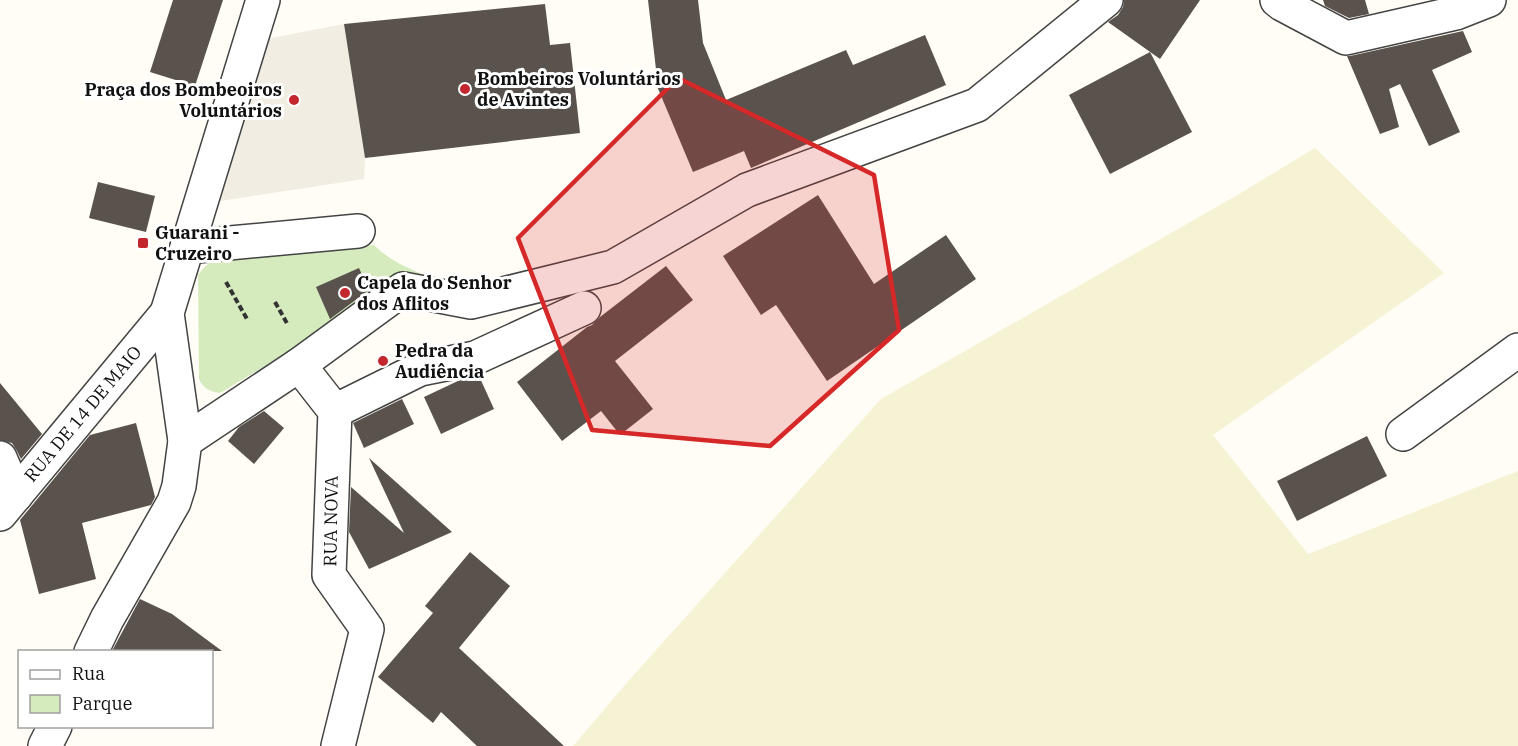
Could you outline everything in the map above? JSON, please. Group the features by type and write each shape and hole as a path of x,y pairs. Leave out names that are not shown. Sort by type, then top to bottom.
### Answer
{"street":[{"path":"92,650 174,502 179,486 185,441 167,313 263,0"},
{"path":"185,441 299,365 403,290 471,302 613,267 747,190 977,105 1106,0"},
{"path":"1277,0 1346,38 1456,13 1489,0"},
{"path":"187,247 358,231"},
{"path":"299,365 334,411 420,369 475,358 584,308"},
{"name":"RUA DE 14 DE MAIO","path":"8,505 167,313"},
{"path":"1403,434 1518,350"},
{"name":"RUA NOVA","path":"334,411 329,575 367,629 338,746"},
{"path":"0,458 8,505"},
{"path":"45,746 54,728"}],"path":[{"path":"223,276 247,319"},
{"path":"274,302 292,331"}],"highlighted area":[{"path":"678,78 874,175 899,330 770,446 592,430 518,238"}],"shaded area":[{"name":"Praça dos Bombeoiros Voluntários","path":"344,24 365,158 364,179 201,204 250,42"},
{"path":"1315,148 1444,273 1213,435 1308,554 1518,471 1518,746 573,746 881,399 1234,197"}],"green space":[{"path":"374,245 394,261 432,278 333,325 220,393 210,391 203,385 199,379 198,275 208,264 220,259"}],"building":[{"path":"173,0 223,0 195,86 150,72"},
{"path":"648,0 698,0 703,43 726,100 846,50 853,65 925,35 946,85 751,168 744,151 693,172 654,79 657,78"},
{"path":"1124,0 1200,0 1160,59 1108,22 1118,15"},
{"path":"1323,0 1365,0 1369,14 1349,18 1325,6"},
{"name":"Bombeiros Voluntários de Avintes","path":"545,4 550,45 570,43 580,133 365,158 344,24"},
{"path":"1463,31 1472,52 1432,70 1460,132 1429,146 1400,84 1389,89 1399,127 1380,134 1347,56"},
{"path":"1150,52 1192,132 1110,174 1069,95"},
{"path":"98,182 155,196 146,232 89,218"},
{"path":"818,195 874,284 946,235 976,279 827,381 776,305 761,315 723,256"},
{"path":"666,266 693,300 615,361 653,409 620,435 601,411 562,441 517,382"},
{"name":"Capela do Senhor dos Aflitos","path":"359,268 369,290 330,319 316,287"},
{"path":"479,376 494,409 441,434 424,397 460,380"},
{"path":"0,383 42,434 21,459 12,443 0,440"},
{"path":"402,399 414,424 364,448 353,423"},
{"path":"264,411 284,428 254,464 228,441 239,427"},
{"path":"136,423 155,497 151,505 82,523 96,579 39,594 20,520 90,435"},
{"path":"1367,436 1387,476 1297,521 1277,481"},
{"path":"369,458 452,532 369,569 349,532 351,487 404,533"},
{"path":"470,552 510,586 459,648 564,746 477,746 441,712 433,723 378,677 433,613 425,606"},
{"path":"140,599 172,614 222,651 213,650 113,650"}],"place":[{"name":"Bombeiros Voluntários de Avintes","path":"465,89"},
{"name":"Praça dos Bombeoiros Voluntários","path":"294,100"},
{"name":"Guarani - Cruzeiro","path":"143,243"},
{"name":"Capela do Senhor dos Aflitos","path":"345,293"},
{"name":"Pedra da Audiência","path":"383,361"}]}
